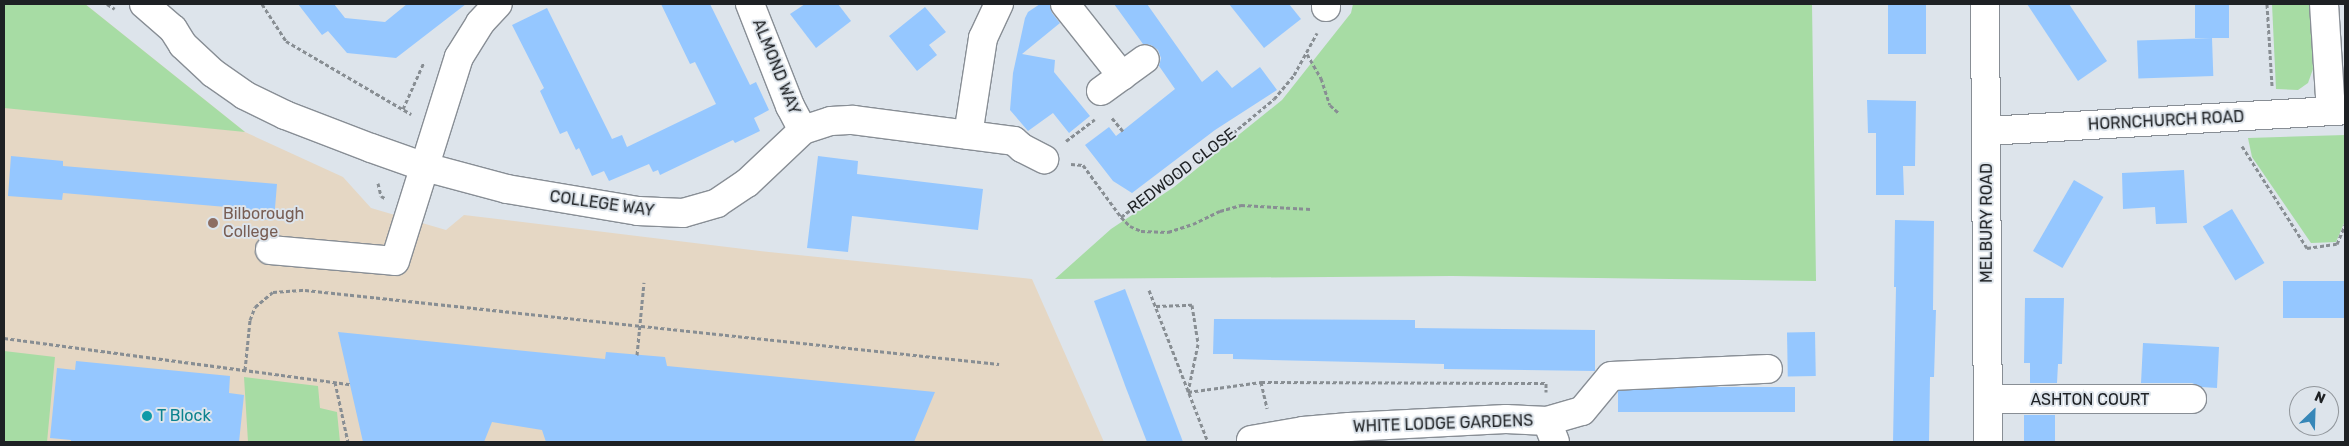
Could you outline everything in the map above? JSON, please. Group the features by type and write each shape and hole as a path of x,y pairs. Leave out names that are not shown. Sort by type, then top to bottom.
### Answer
{"street":[{"name":"COLLEGE WAY","path":"144,4 171,16 183,45 213,74 244,95 285,115 425,167 506,189 638,212 683,213 717,203 747,183 803,130 831,122 853,120 968,135"},
{"path":"270,250 395,261 459,57 480,23 498,4"},
{"name":"ALMOND WAY","path":"750,4 790,106 803,130"},
{"path":"999,4 983,38 968,135 1014,141 1022,148 1044,158"},
{"path":"1065,4 1107,98 1145,59"},
{"name":"MELBURY ROAD","path":"1985,4 1988,442"},
{"path":"2324,4 2338,111"},
{"name":"HORNCHURCH ROAD","path":"1986,131 2338,111"},
{"name":"WHITE LODGE GARDENS","path":"1251,440 1303,431 1349,427 1506,419 1551,432 1582,410 1611,376 1768,369"},
{"name":"ASHTON COURT","path":"1988,399 2192,399"}],"path":[{"path":"262,4 286,41 436,128"},
{"path":"2267,4 2273,115"},
{"name":"REDWOOD CLOSE","path":"1044,158 1084,165 1121,217 1234,134 1274,99 1294,74 1306,54 1321,78 1330,105 1339,113"},
{"path":"1044,158 1107,98 1123,131"},
{"path":"2224,118 2307,248 2336,244 2345,224"},
{"path":"1121,217 1130,226 1141,231 1168,232 1220,211 1241,206 1311,209"},
{"path":"637,355 644,282"},
{"path":"244,370 250,320 255,307 272,292 305,290 999,364"},
{"path":"1149,290 1208,442"},
{"path":"1156,306 1192,305 1198,344 1188,392"},
{"path":"4,338 350,384"},
{"path":"335,382 348,442"},
{"path":"1188,392 1261,382 1546,383 1551,432"}],"shaded area":[{"name":"Bilborough College","path":"4,4 85,4 245,132 343,177 371,208 446,230 464,215 769,252 1032,279 1104,442 4,442"}],"green space":[{"path":"4,4 85,4 245,132 4,108"},
{"path":"1353,4 1812,4 1816,281 1452,276 1055,279 1111,229 1174,187 1282,100 1351,13"},
{"path":"2272,4 2310,4 2313,69 2308,83 2298,90 2276,89"},
{"path":"2345,135 2345,221 2336,242 2311,243 2252,157 2248,138"},
{"path":"4,351 55,357 47,442 4,442"},
{"path":"244,377 318,386 320,408 337,412 340,442 248,442"}],"building":[{"path":"298,4 334,4 345,18 385,22 407,4 466,4 396,58 347,53 328,31 322,35"},
{"path":"661,4 710,4 750,85 756,82 769,110 754,118 760,131 735,143 733,140 660,175 658,170 653,172 649,164 609,181 604,171 592,176 579,148 576,150 567,131 560,134 540,91 544,88 512,25 547,8 612,139 622,135 627,147 716,104 695,62 690,64"},
{"path":"805,4 838,4 851,21 816,48 790,14"},
{"path":"1040,4 1050,4 1052,13 1060,23 1022,54 1055,60 1054,72 1090,116 1069,133 1053,113 1028,131 1010,110 1013,73 1025,18 1028,12"},
{"path":"1114,4 1147,4 1202,82 1217,70 1232,88 1260,67 1277,90 1215,130 1132,193 1113,181 1085,145 1109,127 1116,136 1175,89 1159,66 1161,58 1158,50 1151,45 1143,44"},
{"path":"1229,4 1289,4 1301,19 1264,48"},
{"path":"1888,4 1926,4 1926,54 1888,54"},
{"path":"2027,4 2069,4 2107,61 2078,81"},
{"path":"2195,4 2229,4 2229,38 2195,38"},
{"path":"925,7 946,32 929,45 937,55 917,71 889,36"},
{"path":"2212,38 2213,76 2138,79 2137,41"},
{"path":"1867,100 1916,101 1915,166 1903,166 1904,195 1876,195 1876,133 1868,133"},
{"path":"11,156 63,161 63,166 277,184 274,220 237,217 238,208 63,193 62,200 8,196"},
{"path":"818,156 858,161 857,174 983,189 978,230 852,216 848,252 807,248"},
{"path":"2184,170 2187,223 2156,224 2155,207 2123,209 2122,173"},
{"path":"2074,180 2103,197 2062,268 2033,251"},
{"path":"2232,209 2264,263 2235,281 2203,227"},
{"path":"1895,220 1934,221 1933,310 1936,310 1934,377 1930,377 1929,442 1893,442 1896,287 1894,287"},
{"path":"2283,281 2345,281 2345,318 2283,318"},
{"path":"1125,289 1183,442 1147,442 1126,388 1094,301"},
{"path":"2025,298 2064,298 2062,364 2058,364 2057,383 2030,383 2030,363 2024,363"},
{"path":"1214,319 1415,320 1415,328 1595,330 1595,371 1444,369 1444,364 1233,359 1233,354 1213,354"},
{"path":"338,332 605,359 606,352 665,357 667,366 935,392 914,442 546,442 542,430 492,422 484,442 363,442"},
{"path":"1787,332 1815,332 1816,376 1788,376"},
{"path":"2143,343 2219,347 2217,388 2201,387 2192,383 2141,383"},
{"name":"T Block","path":"76,361 230,376 229,393 244,395 239,442 71,442 71,440 50,438 57,368 75,370"},
{"path":"1618,387 1795,387 1795,412 1618,412"},
{"path":"2024,415 2055,415 2055,442 2024,442"}],"place":[{"name":"Bilborough College","path":"213,223"},
{"name":"T Block","path":"147,416"}]}
